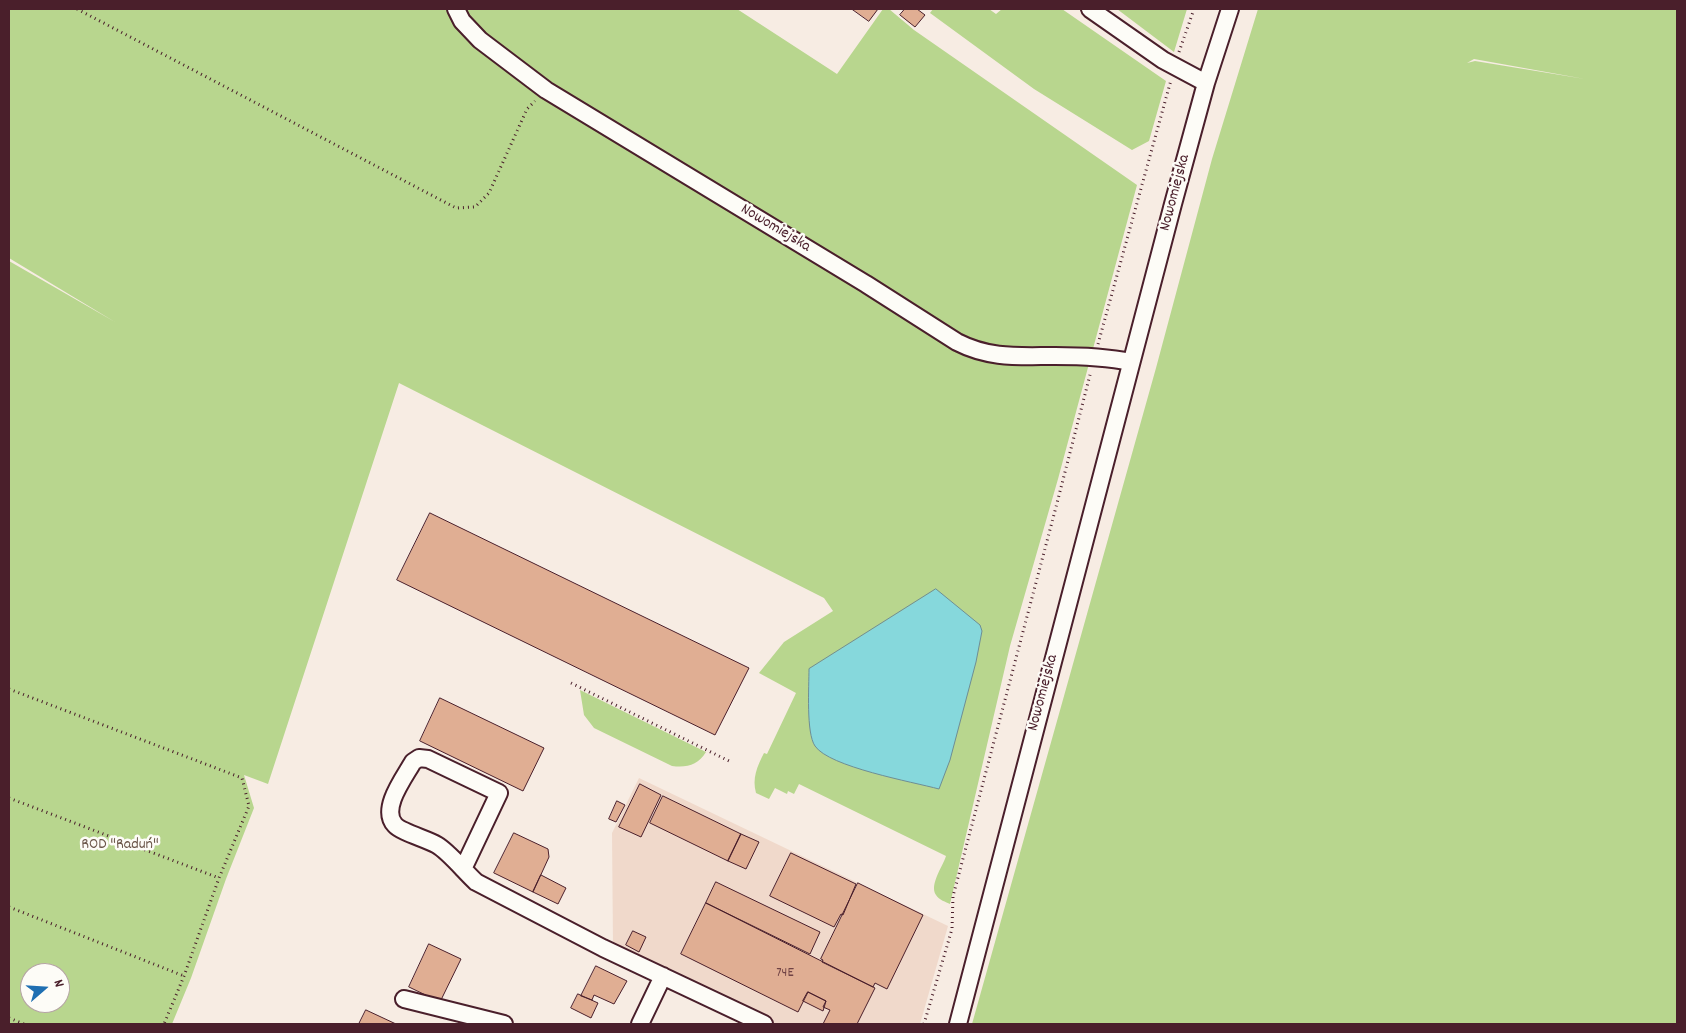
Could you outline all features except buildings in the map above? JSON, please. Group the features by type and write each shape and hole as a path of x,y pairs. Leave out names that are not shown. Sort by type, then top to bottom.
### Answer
{"street":[{"name":"Nowomiejska","path":"456,9 462,21 480,40 546,90 970,348 986,353 1010,356 1094,357 1131,362"},
{"path":"1090,9 1163,60 1206,83"},
{"name":"Nowomiejska","path":"958,1024 1131,362 1206,83 1230,9"},
{"path":"463,869 499,793 428,759 419,758 413,762 390,803 389,814 395,826 438,846 476,882 602,948 764,1024"},
{"path":"640,1024 663,976"},
{"path":"404,999 504,1024"}],"path":[{"path":"77,9 456,208 475,207 489,193 527,109 546,90"},
{"path":"924,1024 952,929 953,896 1094,357 1174,66 1194,9"},
{"path":"571,683 729,761"},
{"path":"9,688 242,778 249,806 219,878 184,976 164,1024"},
{"path":"9,798 219,878"},
{"path":"9,907 184,976"},
{"path":"9,1018 24,1024"}],"shaded area":[{"path":"639,778 948,926 920,1024 776,1024 613,945 612,833"}],"green space":[{"name":"ROD \"Raduń\"","path":"9,9 737,9 837,74 883,9 889,9 914,30 1137,185 1058,479 1010,646 950,904 939,898 934,891 935,881 946,856 799,784 794,794 788,791 787,794 775,788 769,799 756,793 755,777 759,763 764,753 767,754 796,693 759,673 784,642 833,611 824,598 399,383 268,784 244,775 254,808 172,1024 9,1024 9,261 115,322 9,258"},
{"path":"933,9 989,9 996,14 1002,9 1062,9 1166,81 1149,141 1132,150 1034,89 930,13"},
{"path":"1117,9 1187,9 1174,52"},
{"path":"1258,9 1677,9 1677,1024 972,1024 1156,368 1212,159","holes":["1474,59 1585,79 1475,61 1467,63"]},
{"path":"580,690 706,752 692,765 672,766 594,728 584,715"}],"water":[{"path":"936,589 980,625 982,631 976,662 950,760 939,789 872,773 823,754 812,740 809,709 809,669"}]}
